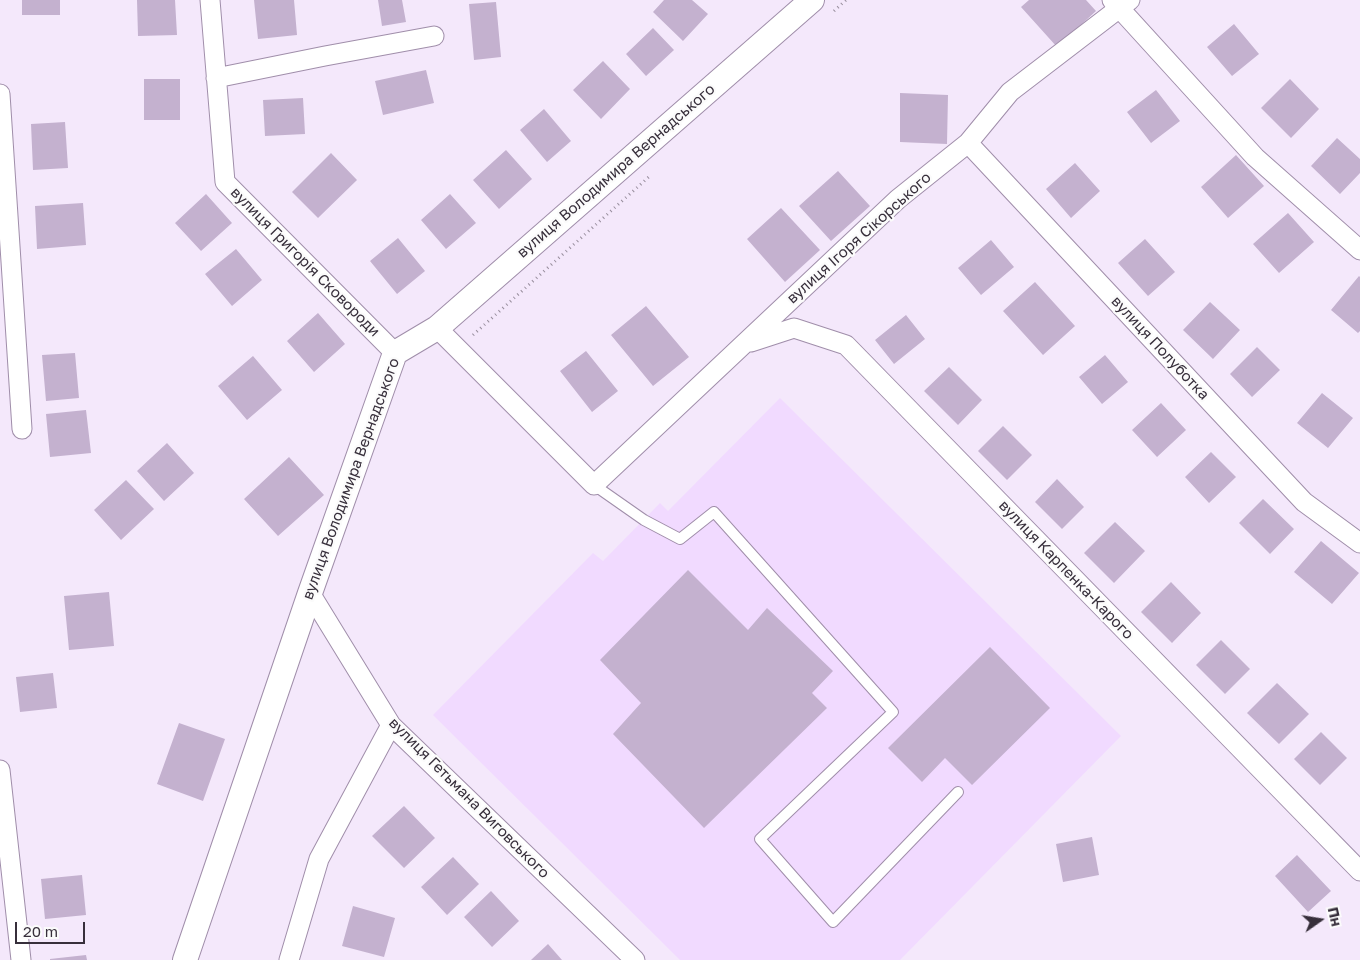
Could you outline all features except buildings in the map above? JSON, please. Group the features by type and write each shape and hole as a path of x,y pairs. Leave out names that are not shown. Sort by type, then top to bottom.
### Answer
{"street":[{"name":"вулиця Григорія Сковороди","path":"210,0 224,182 395,353"},
{"name":"вулиця Володимира Вернадського","path":"185,960 310,593 395,353 437,328 812,0"},
{"path":"1120,3 1255,157 1360,250"},
{"name":"вулиця Ігоря Сікорського","path":"594,485 898,199 968,144 1010,92 1120,3"},
{"path":"216,78 434,36"},
{"path":"0,94 22,429"},
{"name":"вулиця Полуботка","path":"968,144 1304,502 1360,543"},
{"path":"437,328 594,485"},
{"name":"вулиця Карпенка-Карого","path":"745,344 794,328 846,345 1360,871"},
{"name":"вулиця Гетьмана Виговського","path":"310,593 390,724 634,960"},
{"path":"289,960 319,859 390,724"},
{"path":"0,770 21,960"}],"lane":[{"path":"594,485 644,520 680,539 714,512 892,712 760,839 833,922 958,792"}],"shaded area":[{"path":"780,398 1121,736 900,960 680,960 433,715 593,553 603,561 660,503 668,511"}]}
